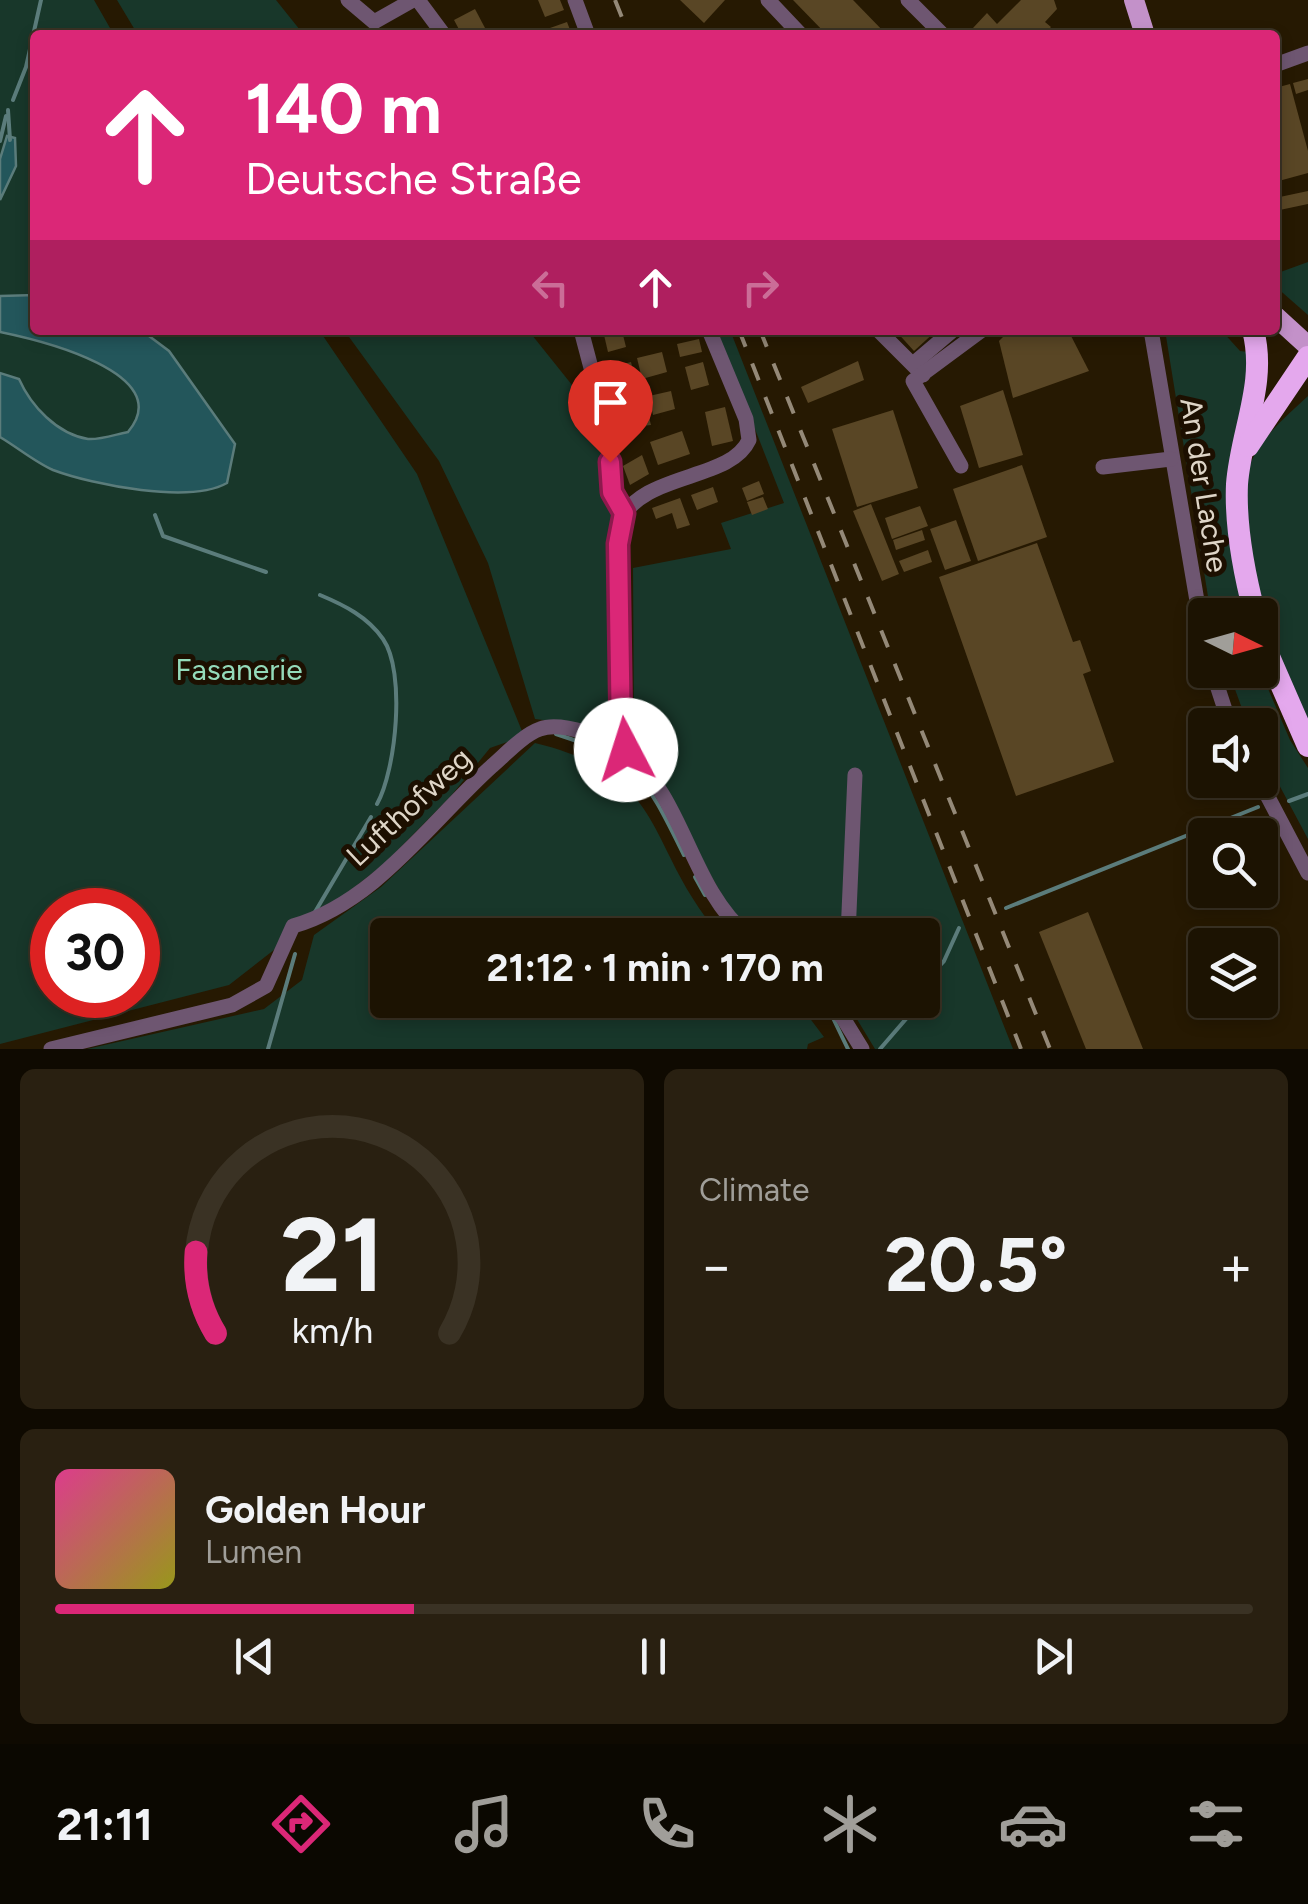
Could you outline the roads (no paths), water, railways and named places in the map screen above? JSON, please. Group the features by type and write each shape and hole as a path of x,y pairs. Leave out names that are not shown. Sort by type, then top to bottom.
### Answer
{"highway":[{"path":"1252,598 1238,531 1242,458 1258,375 1254,335"},
{"path":"1242,458 1308,357"},
{"path":"1276,406 1308,376"},
{"path":"1278,677 1308,746"}],"main road":[{"path":"1134,0 1143,30"},
{"path":"1145,0 1154,30"},
{"path":"1280,321 1308,346"}],"street":[{"path":"348,0 374,22 415,0 440,30"},
{"path":"575,0 586,30"},
{"path":"768,0 796,30"},
{"path":"908,0 938,30"},
{"path":"1280,63 1308,53"},
{"path":"582,335 608,432 612,492 624,513"},
{"path":"711,335 746,419 746,447 738,455 642,496 624,513 618,544 623,748 658,789 715,899 732,918"},
{"path":"882,335 916,373 961,466"},
{"path":"916,373 964,335"},
{"name":"An der Lache","path":"1152,335 1196,598"},
{"path":"1103,467 1171,459"},
{"name":"Lufthofweg","path":"50,1049 232,1004 259,992 292,926 314,921 349,900 537,730 570,730 623,748"},
{"path":"849,918 856,775"},
{"path":"1268,798 1308,873"},
{"path":"843,1018 862,1049"}],"water":[{"path":"7,136 15,138 16,166 0,200 0,159"},
{"path":"30,295 30,335 148,335 169,351 235,444 227,483 190,492 116,486 53,470 0,437 0,373 19,379 46,417 77,436 93,439 128,432 138,411 135,393 120,377 97,363 0,332 0,296"}],"waterway":[{"path":"34,30 41,0"},
{"path":"13,100 30,49"},
{"path":"8,110 10,140"},
{"path":"0,141 6,116"},
{"path":"155,515 163,536 266,572"},
{"path":"320,595 363,618 383,639 390,654 396,721 389,769 377,804"},
{"path":"556,734 606,754 637,776 660,808 684,855"},
{"path":"1289,801 1308,794"},
{"path":"1006,908 1258,807"},
{"path":"315,912 371,817"},
{"path":"695,877 705,895"},
{"path":"940,965 959,928"},
{"path":"268,1049 295,954"},
{"path":"833,1018 848,1049"},
{"path":"880,1049 907,1018"}],"railway":[{"path":"615,0 627,30"},
{"path":"741,335 1021,1049"},
{"path":"762,335 1050,1049"}],"park label":[{"name":"Fasanerie","path":"239,670"}]}
